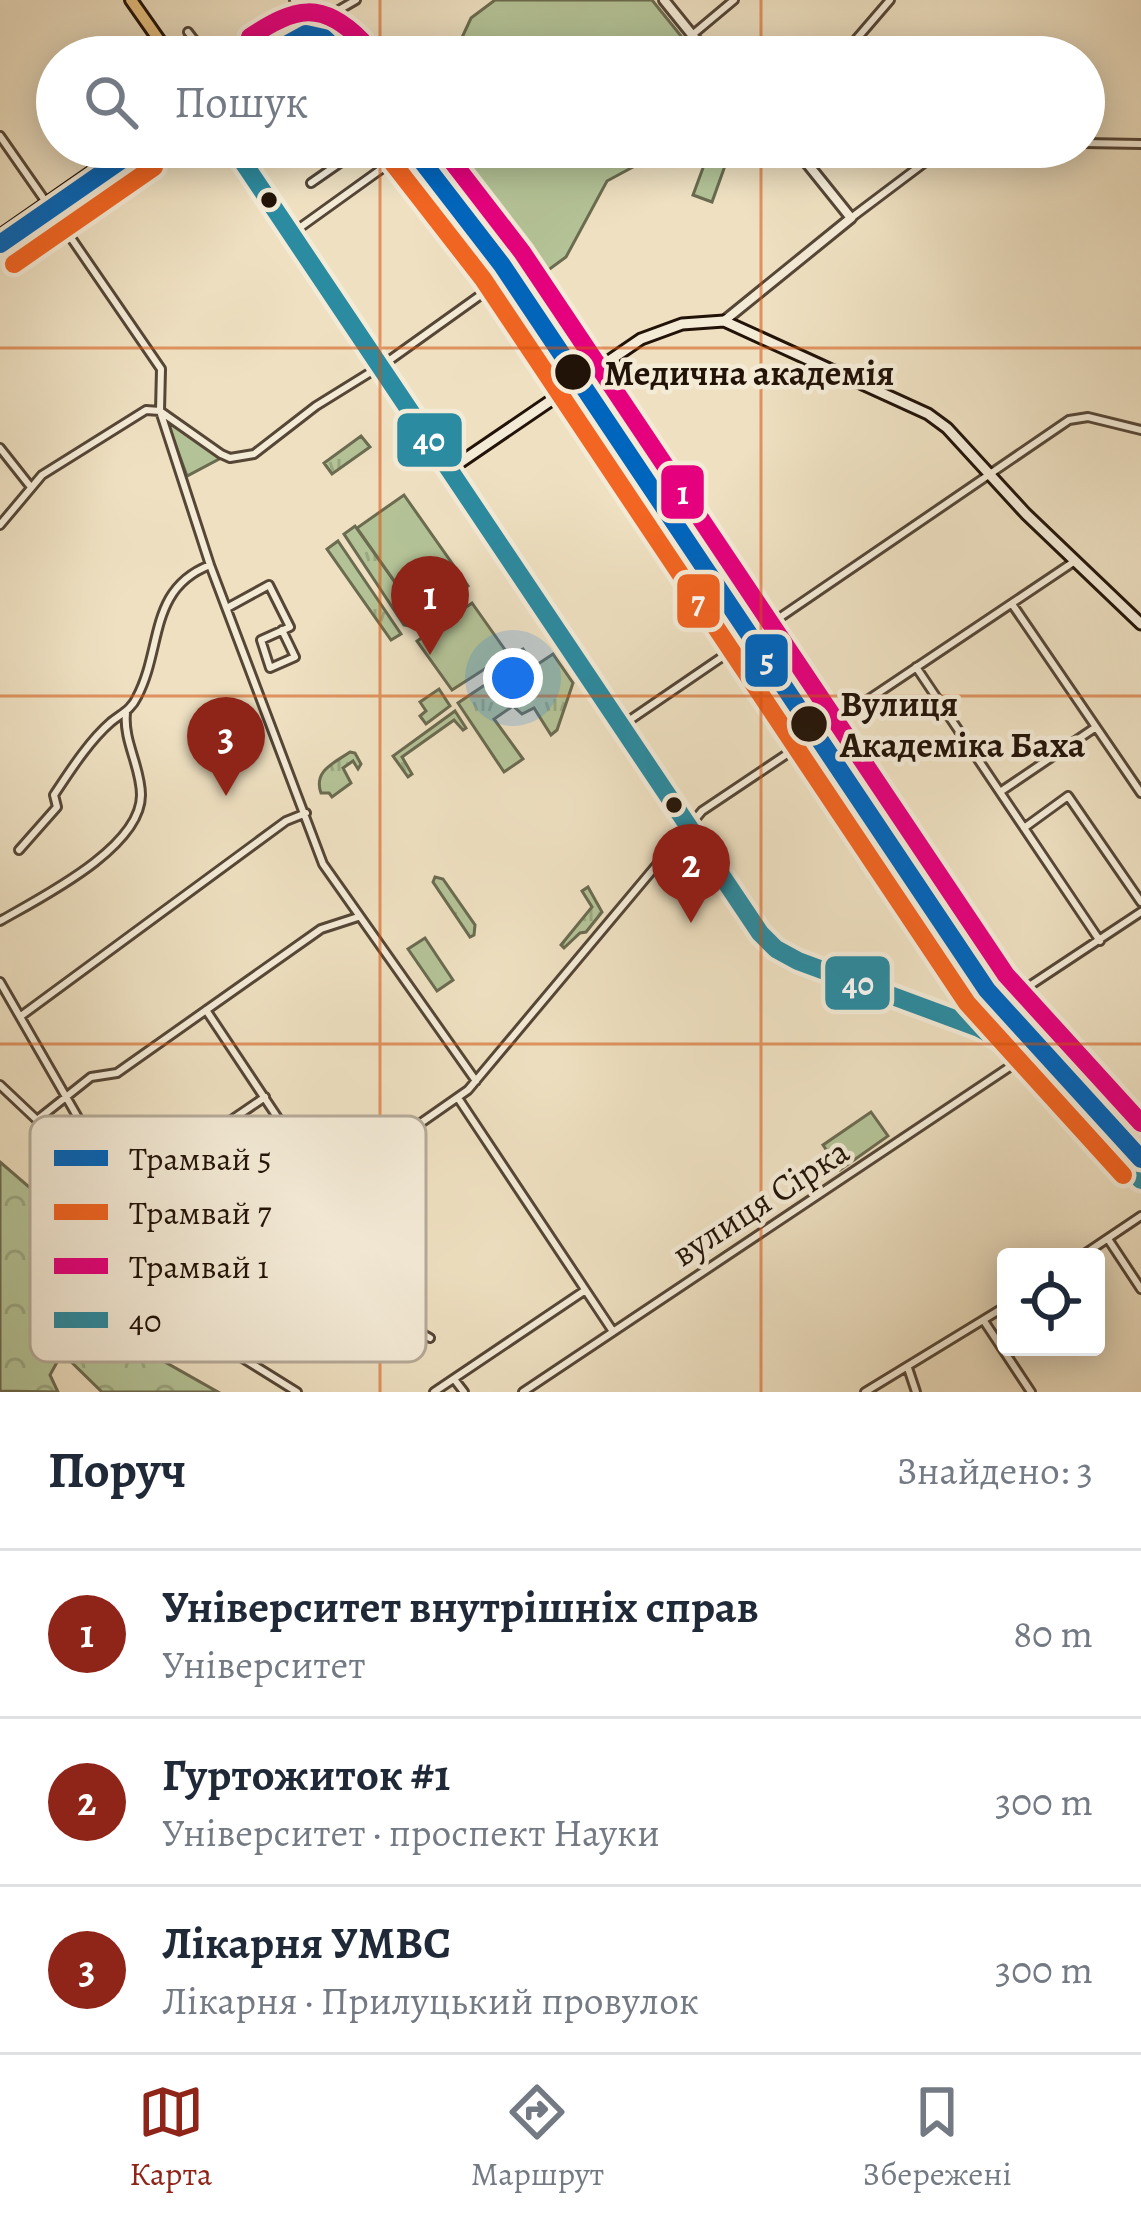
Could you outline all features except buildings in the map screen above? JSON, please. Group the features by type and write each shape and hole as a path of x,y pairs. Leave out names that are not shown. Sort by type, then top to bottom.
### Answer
{"main road":[{"path":"130,0 156,36"},
{"path":"0,248 101,168"},
{"path":"0,236 114,168"},
{"path":"246,168 760,933 780,952 979,1028 1029,1062 1141,1180"},
{"path":"449,470 655,331 724,321 928,414 1141,624"}],"street":[{"path":"294,0 320,36"},
{"path":"294,36 356,0"},
{"path":"664,0 691,36 734,0"},
{"path":"860,36 890,0"},
{"path":"299,36 310,26"},
{"path":"188,32 191,36"},
{"path":"0,136 161,369 160,411 210,565 322,864 476,1081"},
{"path":"1105,143 1141,144"},
{"path":"310,183 332,168"},
{"path":"291,234 384,168"},
{"path":"429,168 510,274 1000,1005"},
{"path":"811,168 851,218"},
{"path":"724,321 917,168"},
{"path":"0,526 30,486 146,410 160,411 221,454 254,454 316,406 510,274"},
{"path":"621,726 1069,420 1088,418 1141,430"},
{"path":"0,448 30,486"},
{"path":"426,1121 476,1081 688,825 1075,561"},
{"path":"0,921 92,868 131,821 141,793 124,726 126,713 142,686 153,641 178,584 186,574 210,565"},
{"path":"227,608 269,585 290,626 261,640 270,668 295,657 282,631"},
{"path":"1012,604 1141,793"},
{"path":"916,667 1100,941"},
{"path":"20,850 57,807 54,795 84,753 114,719 126,713"},
{"path":"1000,792 1096,727"},
{"path":"1024,828 1068,796 1141,902"},
{"path":"21,1016 286,821 306,813"},
{"path":"979,1028 1000,1005 1141,912"},
{"path":"42,1116 91,1077 117,1073 321,929 358,917"},
{"path":"0,982 78,1116"},
{"path":"205,1008 278,1116"},
{"name":"вулиця Сірка","path":"523,1392 1011,1066 1029,1062"},
{"path":"0,1085 33,1116"},
{"path":"237,1116 265,1097"},
{"path":"458,1098 612,1330"},
{"path":"1094,1248 1141,1216"},
{"path":"1108,1239 1141,1288"},
{"path":"434,1392 584,1291"},
{"path":"865,1392 997,1312"},
{"path":"984,1321 1031,1392"},
{"path":"426,1335 430,1337"},
{"path":"249,1362 297,1392"},
{"path":"908,1368 916,1392"},
{"path":"454,1379 464,1392"}],"green space":[{"path":"495,0 652,0 681,36 463,36 471,18"},
{"path":"442,168 631,168 607,181 566,257 532,282"},
{"path":"703,168 724,168 712,202 693,195"},
{"path":"166,419 170,419 221,458 187,476"},
{"path":"361,436 370,447 332,474 324,463"},
{"path":"404,495 468,586 421,619 357,528"},
{"path":"355,526 421,619 404,625 344,534"},
{"path":"338,541 401,634 391,640 327,549"},
{"path":"472,603 508,654 452,690 417,641"},
{"path":"523,649 535,666 553,654 573,683 551,735 534,708 522,714 513,706 494,719 523,759 504,772 458,703 526,661"},
{"path":"439,689 450,706 426,724 420,716 426,711 420,702"},
{"path":"455,711 466,728 454,720 402,757 412,774 408,777 393,756"},
{"path":"350,752 361,764 358,769 353,761 343,768 351,783 332,797 321,793 322,773"},
{"path":"435,877 443,879 475,925 474,935 470,937 433,882"},
{"path":"588,887 602,912 564,948 561,945 592,907 582,891"},
{"path":"425,938 453,980 437,991 408,949"},
{"path":"871,1112 888,1136 840,1170 823,1145"},
{"path":"0,1162 30,1188 30,1362 57,1362 50,1375 58,1392 0,1391"},
{"path":"71,1362 165,1362 218,1392 102,1392"}],"tram line":[{"name":"1","path":"252,36 281,19 308,12 334,19 357,36"},
{"name":"5","path":"302,36 315,36"},
{"name":"5","path":"0,244 110,168"},
{"name":"7","path":"14,264 153,168"},
{"name":"7","path":"397,168 483,279 967,1003 1123,1175"},
{"name":"5","path":"427,168 502,265 987,990 1141,1159"},
{"name":"1","path":"457,168 522,252 1006,975 1141,1123"}],"transit line":[{"name":"40","path":"0,248 116,168"},
{"name":"40","path":"247,168 760,933 798,961 979,1028 1008,1044 1141,1180"}],"place":[{"name":"Медична академія","path":"573,372"},
{"name":"Університет внутрішніх справ","path":"430,655"},
{"name":"Вулиця Академіка Баха","path":"809,724"},
{"name":"Лікарня УМВС","path":"226,796"},
{"name":"Гуртожиток #1","path":"691,923"}]}
